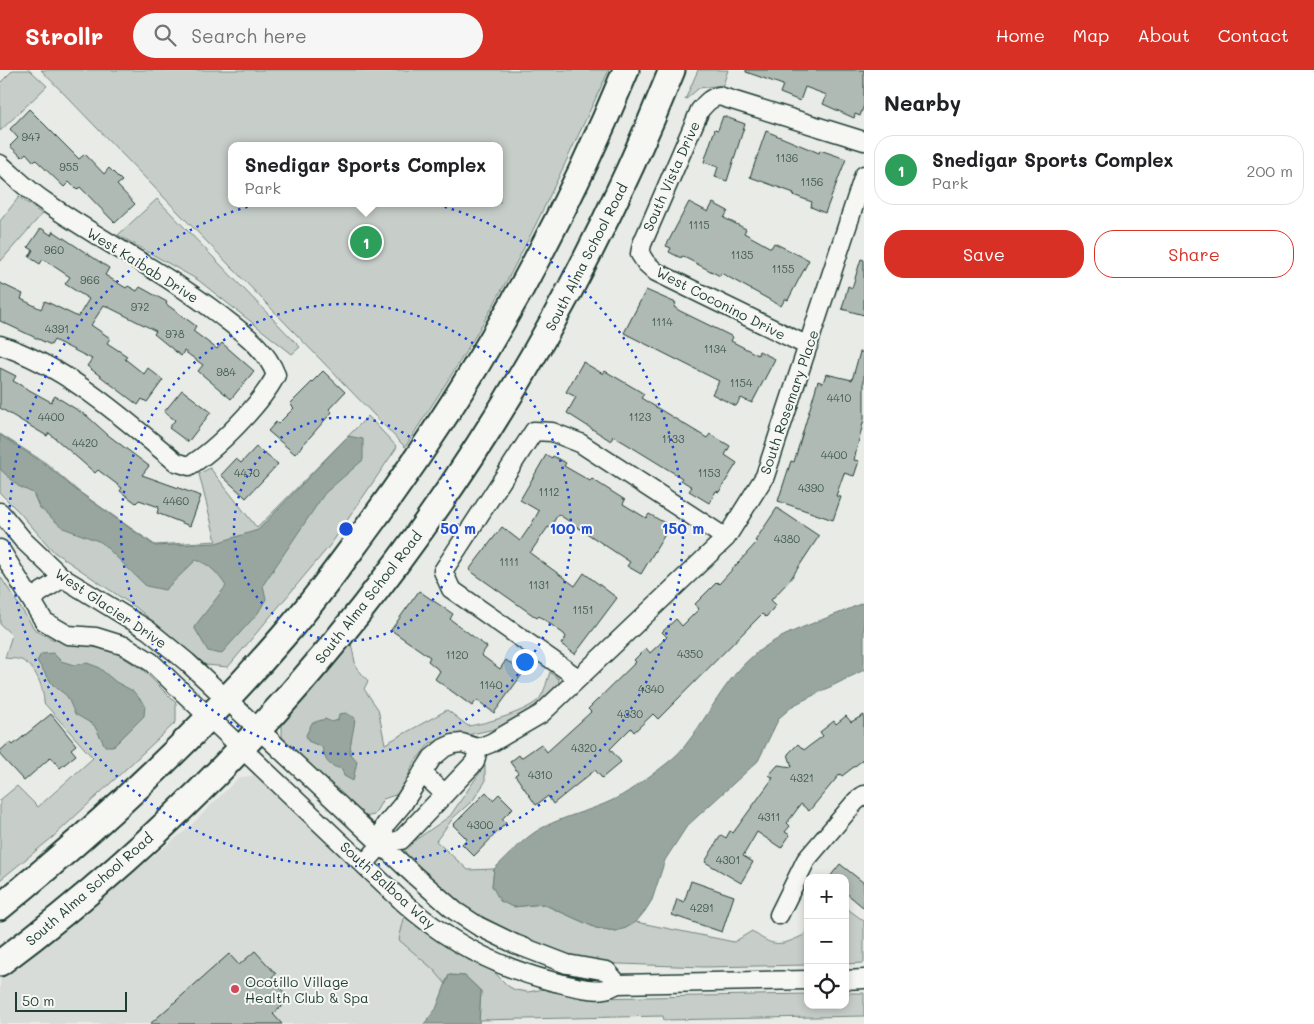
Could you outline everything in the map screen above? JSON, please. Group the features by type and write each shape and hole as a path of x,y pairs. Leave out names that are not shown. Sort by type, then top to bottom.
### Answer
{"main road":[{"path":"0,907 117,807 226,700 288,631 333,575 396,490 468,381 514,303 587,161 626,70"},
{"name":"South Alma School Road","path":"0,963 148,839 258,729 366,604 456,479 512,392 552,323 608,216 672,70"}],"street":[{"name":"South Vista Drive","path":"640,254 642,244 696,119 707,101 719,96 864,141"},
{"name":"West Kaibab Drive","path":"0,164 42,200 154,269 242,332 272,362 276,375 268,391 204,458 189,466 176,462 69,378 21,352 0,345"},
{"name":"South Rosemary Place","path":"478,748 491,743 541,714 726,538 765,476 864,176"},
{"name":"West Coconino Drive","path":"640,254 656,272 808,346"},
{"path":"578,678 451,589 443,572 534,431 552,432 580,442 726,538"},
{"name":"West Glacier Drive","path":"0,512 23,540 63,578 148,630 187,662 258,729"},
{"name":"West Glacier Drive","path":"0,549 44,622 68,635 96,638 125,646 151,662 240,748"},
{"path":"33,602 38,594 63,578"},
{"name":"South Balboa Way","path":"258,729 455,911 496,936 546,957 567,964 607,971 618,984"},
{"path":"364,864 382,844 385,825 402,805 432,758 444,748 462,743 478,748 475,762 401,840 382,844"},
{"name":"South Balboa Way","path":"240,748 418,916 440,932 485,958 515,971 570,986 604,990 618,984 804,980"},
{"path":"422,773 445,794"},
{"path":"778,915 806,860 856,801 864,795"},
{"path":"542,978 546,957"},
{"path":"849,980 864,979"}],"shaded area":[{"path":"13,70 30,70 47,86 0,131 0,83"},
{"path":"41,70 609,70 545,206 511,273 466,352 405,447"},
{"path":"698,70 728,70 723,85 699,88 685,100"},
{"path":"19,197 42,214 0,262 0,221"},
{"path":"157,199 300,347 292,354 198,280 118,235"},
{"path":"368,416 397,447 331,544 228,667 206,665 138,609 54,552 0,493 0,434 46,463 78,491 155,545 216,541 199,474 210,468 257,528"},
{"path":"0,435 45,464 76,490 155,546 216,543 258,530 348,436 363,439 363,460 325,493 263,585 266,599 258,613 221,654 208,651 194,627 226,586 213,570 196,560 165,590 146,586 101,542 63,528 39,507 33,493 18,486 0,469"},
{"path":"0,576 35,630 52,639 113,651 143,670 176,703 176,722 53,837 0,880 0,800 17,786 38,807 93,758 44,703 41,685 31,667 21,660 5,658 12,635 0,624"},
{"path":"864,602 864,670 794,705 779,718 758,761 687,826 665,860 652,900 636,922 616,931 596,928 543,904 513,907 500,901 492,886 494,869 528,837 552,823 599,806 622,795 667,763 684,747 734,675 767,645 794,631"},
{"path":"351,643 356,667 368,681 364,689 378,709 385,744 447,710 468,726 495,720 527,708 540,698 550,672 559,679 558,690 539,707 504,727 430,743 413,764 401,793 383,799 374,815 364,817 282,740 282,722"},
{"path":"53,653 61,661 74,665 87,663 98,667 116,682 133,691 145,705 144,716 114,746 105,746 94,725 75,714 67,696 53,685 37,661 41,654"},
{"path":"346,713 355,718 350,753 357,761 353,781 344,776 342,769 330,764 322,747 308,741 306,735 312,723 325,719 332,722 338,720 339,714"},
{"path":"485,765 485,782 473,800 453,818 436,841 468,870 494,869 492,886 513,907 543,904 596,928 616,931 636,922 734,942 752,931 759,937 777,944 804,935 804,965 704,967 592,963 568,958 466,908 408,860 404,848 450,816"},
{"path":"253,775 268,785 405,914 438,941 458,954 436,1009 424,1024 0,1024 0,977 186,830 237,779"},
{"path":"849,910 864,921 864,963 849,964"},
{"path":"405,914 438,941 494,972 508,986 515,990 528,992 544,989 594,998 804,994 804,1009 849,1009 849,993 864,993 864,1016 664,1020 663,1016 479,1020 481,991 465,976 449,975 445,983 433,969 399,940"},
{"path":"449,975 465,976 481,991 479,1024 424,1024 436,1009"}],"building":[{"path":"746,70 864,70 864,105 860,116 855,114 854,118 823,104 827,95 805,87 800,101 780,93 783,85 746,72"},
{"path":"29,109 79,159 85,154 104,174 109,168 122,181 117,185 135,204 115,223 80,187 77,190 69,182 64,187 36,160 34,162 26,153 22,157 10,146 18,138 10,129"},
{"path":"723,116 745,124 727,181 715,177 718,167 704,162 715,129 718,130"},
{"path":"766,131 819,153 820,150 846,159 825,213 811,207 812,202 793,195 794,193 750,177"},
{"path":"689,202 708,212 713,203 728,211 724,218 746,229 744,233 771,248 774,243 809,260 788,300 785,299 781,306 721,273 720,276 682,256 681,258 669,252 671,248 666,246"},
{"path":"41,228 51,235 53,231 109,268 105,275 126,288 128,286 137,291 140,287 167,302 166,304 196,326 193,331 217,349 222,343 254,371 231,399 198,371 203,365 184,351 181,356 154,334 156,331 104,305 91,325 110,338 107,343 127,356 125,359 144,374 148,368 163,380 147,402 142,399 138,405 87,366 92,359 54,340 51,345 0,321 0,283 23,294 21,299 41,309 45,301 78,317 89,299 65,284 70,277 43,259 40,264 29,257 33,250 28,247"},
{"path":"861,259 864,260 864,315 842,309 848,286 852,288"},
{"path":"646,290 676,303 674,307 680,311 733,337 731,341 758,355 759,351 775,359 752,403 741,398 736,406 712,394 719,381 624,333"},
{"path":"860,352 864,352 864,419 854,460 859,461 854,476 844,473 836,496 841,497 833,520 778,501 791,461 794,462 818,381 823,383 826,374 852,380"},
{"path":"583,362 603,374 605,371 636,389 644,394 641,398 707,438 710,434 730,446 725,455 737,463 719,492 716,491 709,503 689,491 692,487 681,480 682,478 613,436 611,441 567,413 576,397 566,392"},
{"path":"0,368 16,376 13,381 51,402 55,396 87,416 108,435 149,466 142,475 201,496 190,526 157,513 159,507 139,500 136,503 120,491 122,488 98,470 95,473 49,433 47,436 0,408"},
{"path":"323,371 345,392 329,409 332,412 295,454 268,431 294,408 290,404"},
{"path":"182,390 211,412 188,442 169,428 175,420 164,412"},
{"path":"256,447 278,464 246,498 221,475 236,459 241,463"},
{"path":"546,455 552,458 553,456 566,463 564,466 590,481 592,479 625,500 623,504 646,518 649,514 670,526 641,574 627,566 630,562 558,514 550,528 548,527 530,553 575,586 584,573 617,598 575,654 561,644 566,637 564,634 539,616 537,618 469,570 502,527 520,541 531,525 539,511 520,500"},
{"path":"777,508 819,536 790,580 771,600 776,605 766,617 762,614 658,719 653,714 634,732 631,728 610,749 621,762 602,778 595,770 553,804 548,796 536,805 515,775 518,773 510,762 519,755 521,758 541,744 547,752 591,712 588,709 636,662 634,660 646,648 650,653 667,637 662,632 676,619 682,626 699,609 695,604 717,582 719,584 757,542 755,541"},
{"path":"419,591 453,614 450,619 487,647 481,655 500,669 506,660 523,673 494,713 477,700 472,706 435,679 440,671 428,661 430,657 391,630"},
{"path":"51,714 76,745 71,749 76,755 60,768 51,757 24,781 0,755 0,751 10,742 13,745"},
{"path":"864,715 864,759 842,776 840,774 809,811 801,804 787,823 790,826 785,832 790,835 781,848 757,832 743,856 753,862 741,883 705,862 721,835 726,838 730,831 733,833 773,778 769,775 778,765 792,767 788,754 798,744 804,750 823,736 820,732 834,721 836,724 846,716 851,722"},
{"path":"486,792 493,800 499,794 513,808 502,819 506,823 474,856 462,844 467,839 453,825"},
{"path":"840,864 864,883 864,908 849,895 849,874 832,874"},
{"path":"691,881 734,896 722,932 672,915 677,899 684,902"},
{"name":"Ocotillo Village Health Club & Spa","path":"255,951 276,974 271,978 290,999 273,1014 282,1024 150,1024 229,954 239,965"}],"place":[{"name":"Snedigar Sports Complex","path":"366,242"},
{"name":"Ocotillo Village Health Club & Spa","path":"235,989"}]}
